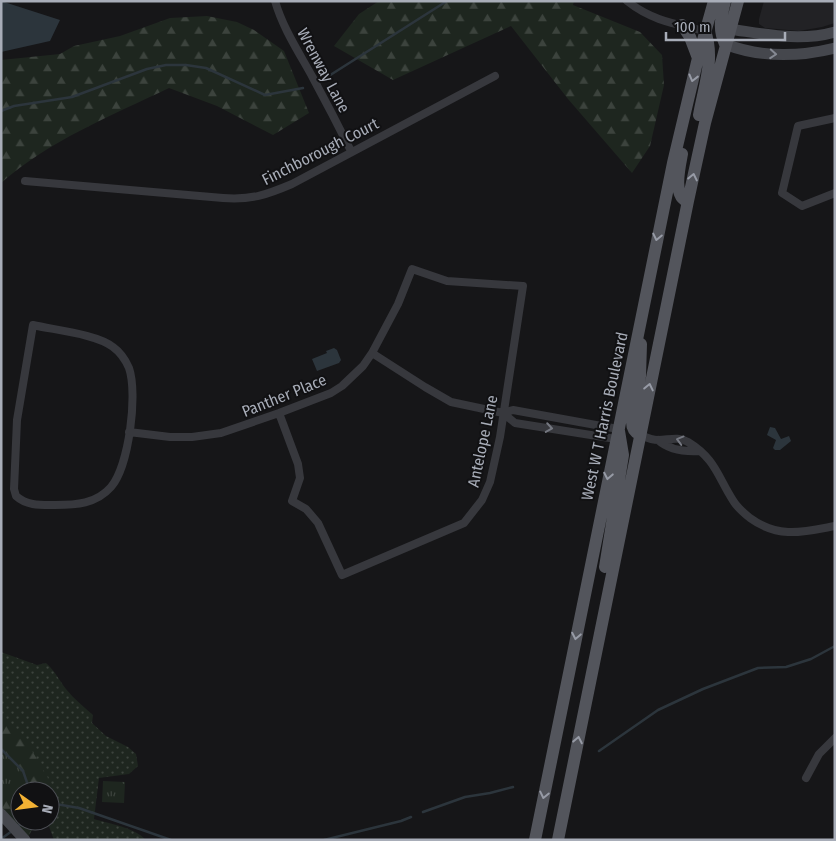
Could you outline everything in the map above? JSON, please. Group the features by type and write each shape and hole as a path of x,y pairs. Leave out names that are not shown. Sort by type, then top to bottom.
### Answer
{"main road":[{"name":"West W T Harris Boulevard","path":"535,840 672,163 714,1"},
{"path":"725,1 719,24 721,36 725,44"},
{"path":"558,840 688,201 725,44 738,1"},
{"path":"682,25 692,42 698,58"},
{"path":"700,146 696,135 709,66 710,49 705,31"},
{"path":"688,97 688,118 678,184 679,195 688,201"},
{"path":"640,319 642,351 640,376 632,422 636,433 640,435"},
{"path":"598,644 600,598 623,455 622,444 617,434"}],"street":[{"name":"Wrenway Lane","path":"275,1 302,60 351,151"},
{"path":"627,1 647,15 662,22 705,31"},
{"path":"729,29 783,37 821,36 835,32"},
{"path":"725,44 755,53 774,55 814,53 835,48"},
{"name":"Finchborough Court","path":"24,181 223,198 254,198 270,194 292,184 495,76"},
{"path":"835,118 798,126 782,193 802,206 835,193"},
{"name":"Antelope Lane","path":"279,413 298,464 300,478 292,501 306,509 318,523 342,575 464,523 482,500 490,482 504,413 524,286 447,281 412,269"},
{"name":"Panther Place","path":"129,432 170,437 206,436 237,428 330,393 342,386 363,366 372,353 398,304 412,269"},
{"path":"32,325 90,337 109,344 119,352 129,367 132,378 133,405 129,432 124,460 118,476 111,487 92,501 78,504 27,504 16,496 14,489 17,420 32,325"},
{"path":"372,353 445,400 464,406 504,413 513,410 617,434"},
{"path":"504,413 515,422 617,434"},
{"path":"640,435 658,440 668,438 684,441 700,451 719,472 735,504 758,524 772,530 799,534 835,526"},
{"path":"806,778 819,754 835,738"},
{"path":"1,814 25,840"}],"shaded area":[{"path":"1,1 60,20 50,41 1,52"},
{"path":"764,1 835,1 835,23 799,31 765,28 759,24"},
{"path":"334,348 337,350 341,360 339,363 317,371 312,359"},
{"path":"770,427 775,428 781,439 789,436 791,441 780,450 775,450 773,448 776,440 767,435"}],"green space":[{"path":"379,1 574,1 573,5 640,32 662,55 664,85 650,146 632,173 568,99 511,26 393,80 334,46 359,14"},
{"path":"207,16 237,22 254,30 284,51 309,113 273,135 217,106 169,88 60,141 1,183 1,60 60,54 74,46 120,36 170,18"},
{"path":"1,652 37,665 46,663 69,693 93,715 92,723 106,736 128,747 136,754 138,766 129,774 99,778 94,819 128,829 146,840 54,840 51,831 60,831 60,781 34,781 1,728"},
{"path":"1,714 24,737 48,778 47,781 10,781 10,823 1,814"},
{"path":"1,749 23,771 26,781 10,781 10,800 1,791"},
{"path":"103,781 125,782 124,803 102,802"},
{"path":"18,831 31,831 27,840"}],"waterway":[{"path":"324,79 447,1"},
{"path":"1,111 14,106 72,97 147,69 166,65 206,68 265,95 303,88"},
{"path":"599,751 658,710 703,689 758,668 786,667 811,659 835,646"},
{"path":"1,749 23,771 26,781"},
{"path":"423,812 465,797 513,787"},
{"path":"60,805 79,808 171,840"},
{"path":"324,840 411,817"},
{"path":"1,839 12,831"}]}
